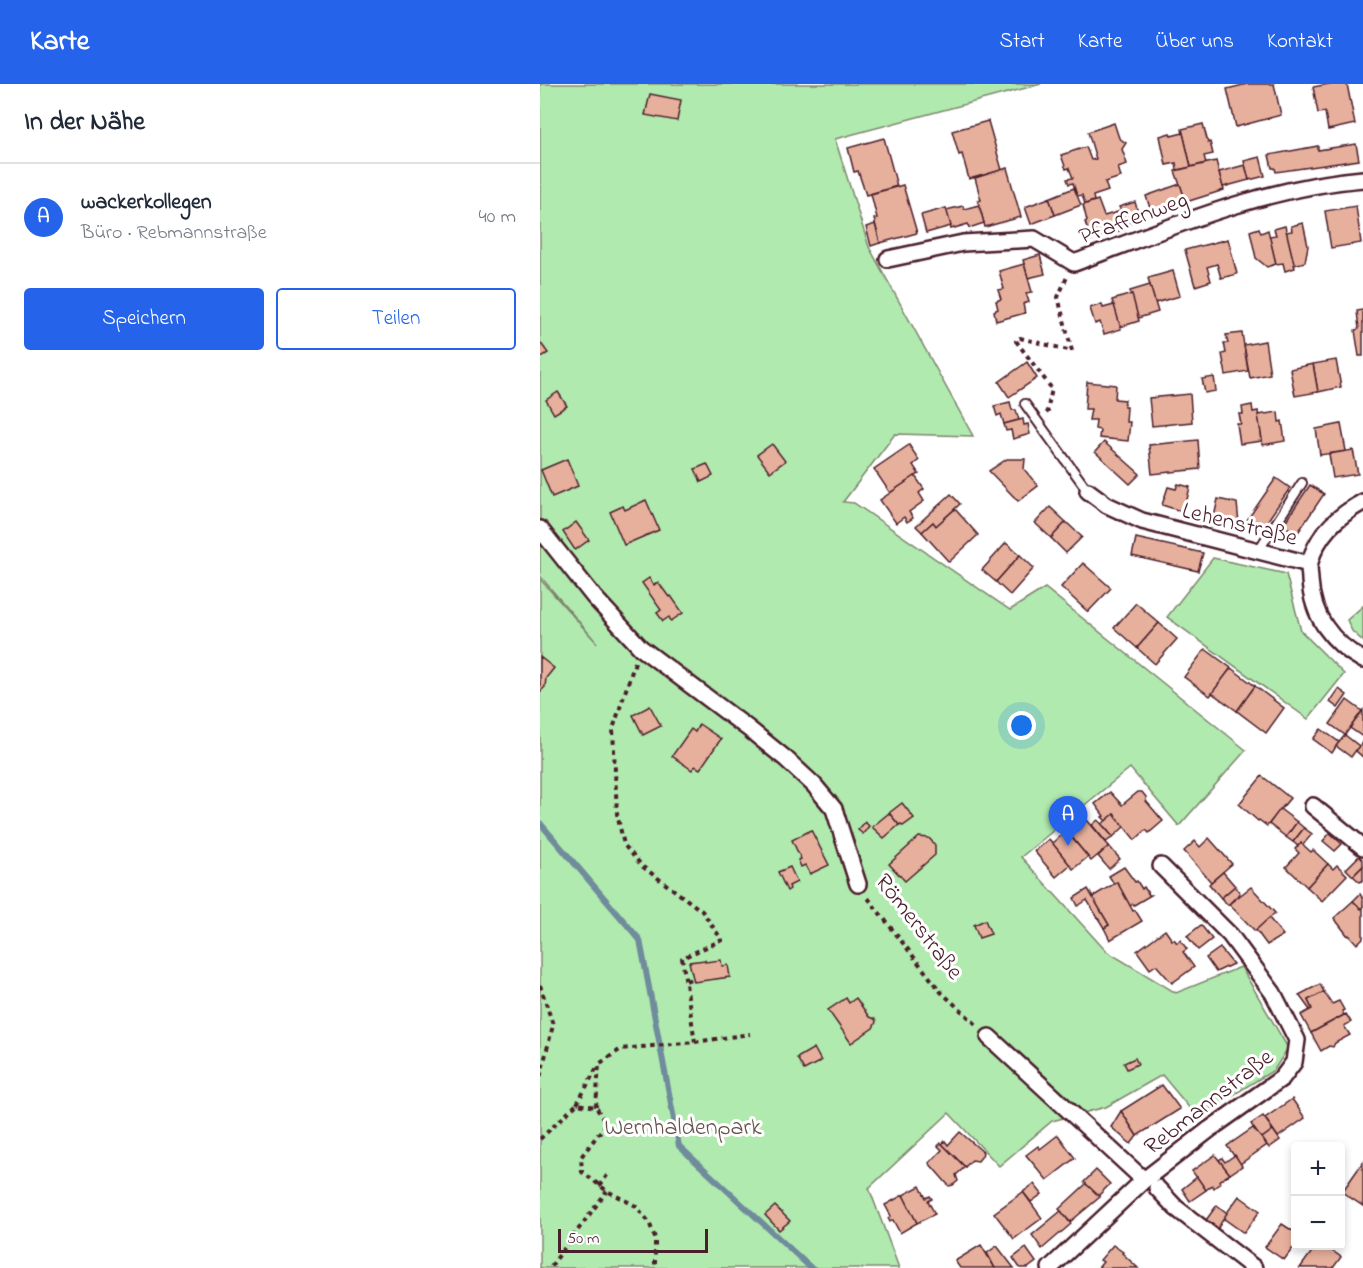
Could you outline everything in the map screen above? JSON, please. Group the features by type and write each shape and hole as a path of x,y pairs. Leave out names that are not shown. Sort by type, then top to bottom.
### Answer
{"street":[{"name":"Pfaffenweg","path":"888,259 963,243 1034,239 1074,263 1203,215 1295,190 1363,179"},
{"name":"Lehenstraße","path":"1088,490 1107,505 1142,521 1309,564 1311,592 1317,615 1329,634 1348,652 1363,660"},
{"path":"1309,564 1319,539 1348,510 1363,502"},
{"name":"Römerstraße","path":"540,529 594,597 642,648 749,729 814,785 834,808 858,884"},
{"path":"1313,806 1363,847"},
{"name":"Rebmannstraße","path":"1050,1268 1144,1180 1282,1078 1294,1062 1297,1040 1273,993 1230,935 1161,866"},
{"path":"989,1037 1144,1180"},
{"path":"1158,1188 1176,1208 1254,1268"}],"lane":[{"path":"1025,404 1088,490"},
{"path":"1258,551 1302,483"}],"path":[{"path":"1054,420 1047,411 1052,389 1016,341 1020,338 1072,351 1058,297 1074,263"},
{"path":"642,648 633,665 613,729 617,813 624,845 643,867 702,910 722,940 682,958 695,1042"},
{"name":"Römerstraße","path":"858,884 941,992 989,1037"},
{"path":"686,981 693,978"},
{"path":"540,985 553,1025 540,1078"},
{"path":"540,1139 577,1104 599,1064 621,1048 695,1042 750,1034"},
{"path":"599,1064 596,1107 606,1124 581,1157 582,1172 599,1186 636,1206 649,1222 655,1238 655,1268"},
{"path":"577,1104 596,1107"},
{"path":"599,1186 609,1173"},
{"path":"550,1266 607,1191"}],"green space":[{"name":"Wernhaldenpark","path":"540,84 1041,84 835,139 869,247 973,436 895,434 843,502 854,503 1010,610 1045,588 1246,750 1179,826 1130,768 1021,857 1106,951 1176,993 1241,967 1288,1048 1274,1070 1197,1117 1162,1075 1106,1107 1052,1121 999,1166 949,1113 869,1188 899,1268 540,1268 540,579 597,643 540,576"},
{"path":"1213,558 1286,574 1301,631 1344,674 1308,719 1167,617"},
{"path":"1363,606 1363,641 1352,631 1347,620"}],"building":[{"path":"1247,84 1274,84 1281,115 1236,127 1227,89"},
{"path":"1347,84 1355,124 1328,130 1325,112 1318,113 1313,87"},
{"path":"650,94 681,100 677,121 645,115"},
{"path":"988,121 1002,170 969,179 952,131"},
{"path":"1114,123 1119,138 1126,143 1122,149 1127,164 1118,167 1121,177 1105,182 1108,191 1093,196 1094,201 1085,204 1082,195 1077,196 1073,183 1069,184 1067,179 1073,178 1069,168 1066,169 1061,155 1086,147 1091,160 1096,159 1088,132"},
{"path":"1203,124 1213,154 1204,156 1206,163 1191,167 1182,129"},
{"path":"1170,133 1171,136 1183,133 1191,167 1177,170 1176,163 1166,165 1160,136"},
{"path":"884,138 897,186 866,195 858,171 854,172 848,148"},
{"path":"1356,144 1359,160 1276,172 1275,168 1272,168 1269,155 1318,146 1318,150"},
{"path":"1260,157 1265,176 1249,180 1244,161"},
{"path":"1216,161 1224,190 1186,202 1175,171"},
{"path":"1245,165 1249,180 1223,187 1219,172"},
{"path":"1007,168 1021,217 985,227 975,178"},
{"path":"1180,184 1186,202 1152,214 1146,196"},
{"path":"903,185 917,233 880,243 871,194"},
{"path":"1074,188 1081,205 1055,215 1049,198"},
{"path":"1049,198 1055,215 1031,224 1025,207"},
{"path":"1098,200 1104,216 1121,211 1119,207 1135,202 1140,219 1124,225 1125,229 1091,240 1085,222 1087,221 1083,205"},
{"path":"979,205 984,223 969,228 968,224 951,229 946,210"},
{"path":"1356,206 1361,243 1331,248 1325,211"},
{"path":"946,208 951,226 926,233 921,215"},
{"path":"1303,223 1308,246 1305,262 1294,265 1286,232 1292,231 1291,226"},
{"path":"875,224 880,243 871,246 866,227"},
{"path":"1285,226 1295,268 1285,271 1283,263 1276,264 1269,236 1276,235 1274,229"},
{"path":"1259,228 1261,233 1268,230 1276,264 1267,267 1256,258 1250,231"},
{"path":"1228,239 1237,274 1221,278 1217,264 1207,267 1211,281 1195,286 1185,250"},
{"path":"1040,255 1045,274 1028,278 1023,260"},
{"path":"1024,264 1032,292 1026,293 1029,302 1023,304 1025,313 996,321 994,311 998,309 996,301 1001,299 998,290 1004,289 999,271"},
{"path":"1173,271 1180,296 1155,303 1148,278"},
{"path":"1150,285 1158,312 1138,318 1130,291"},
{"path":"1132,294 1139,321 1120,327 1112,300"},
{"path":"1102,304 1103,308 1114,305 1121,329 1104,334 1100,322 1095,324 1090,308"},
{"path":"1363,310 1363,356 1359,356 1355,330 1359,329 1357,311"},
{"path":"1242,333 1248,371 1226,375 1222,354 1226,353 1224,343 1228,343 1226,335"},
{"path":"1265,341 1270,374 1250,378 1244,345"},
{"path":"540,342 548,353 540,358"},
{"path":"1336,360 1341,387 1318,392 1313,364"},
{"path":"1027,362 1037,378 1009,397 999,382"},
{"path":"1313,364 1318,392 1295,396 1290,369"},
{"path":"1214,377 1216,391 1205,393 1202,379"},
{"path":"1087,382 1116,385 1115,399 1125,400 1124,407 1127,407 1126,422 1130,422 1128,441 1099,438 1100,430 1095,429 1096,420 1089,420 1091,409 1085,409"},
{"path":"558,392 567,406 554,414 546,400"},
{"path":"1190,394 1192,422 1152,426 1149,398"},
{"path":"1010,402 1019,420 1004,424 1001,414 997,416 994,406"},
{"path":"1252,405 1253,412 1258,411 1262,441 1240,444 1237,424 1241,424 1239,414 1243,414 1242,407"},
{"path":"1278,412 1285,441 1263,445 1258,415"},
{"path":"1023,419 1024,425 1028,424 1030,434 1013,439 1011,430 1006,431 1004,424"},
{"path":"1341,424 1346,451 1320,455 1316,429"},
{"path":"1198,440 1200,469 1152,474 1149,445"},
{"path":"1104,442 1140,474 1130,484 1095,452"},
{"path":"772,444 785,461 770,472 757,455"},
{"path":"909,445 919,460 913,465 919,474 890,493 874,469"},
{"path":"1353,450 1358,474 1333,478 1329,454"},
{"path":"567,459 578,486 552,497 541,470"},
{"path":"1007,459 1025,459 1024,469 1038,486 1018,501 989,471"},
{"path":"707,464 713,476 701,482 695,469"},
{"path":"915,476 924,489 919,493 924,501 909,512 913,518 907,522 904,517 896,523 880,500"},
{"path":"1276,478 1290,488 1259,533 1245,523"},
{"path":"1178,484 1190,487 1184,512 1162,505 1168,487 1176,489"},
{"path":"1310,485 1324,494 1297,534 1283,525"},
{"path":"951,494 960,504 936,526 933,522 922,532 916,526"},
{"path":"1218,499 1237,503 1239,524 1214,517"},
{"path":"646,500 659,530 624,545 610,512 623,506 625,510"},
{"path":"1050,507 1066,522 1051,538 1035,523"},
{"path":"955,509 978,535 949,562 922,532 933,522 936,526"},
{"path":"576,522 589,540 575,550 563,532"},
{"path":"1066,522 1082,537 1066,553 1051,538"},
{"path":"1136,538 1203,553 1198,571 1132,556"},
{"path":"1006,543 1020,555 996,582 982,570"},
{"path":"1020,555 1034,568 1010,595 996,582"},
{"path":"1083,563 1111,588 1088,612 1061,587"},
{"path":"649,578 654,585 658,582 683,613 671,621 669,617 663,621 657,613 661,610 642,583"},
{"path":"1136,603 1159,623 1137,648 1114,628"},
{"path":"1159,623 1177,639 1155,664 1137,648"},
{"path":"1205,649 1231,668 1210,696 1184,677"},
{"path":"540,657 554,668 546,678 545,687 540,692"},
{"path":"1231,668 1255,686 1237,711 1212,693"},
{"path":"1255,686 1284,708 1266,733 1237,711"},
{"path":"1339,689 1347,695 1338,708 1330,702"},
{"path":"1347,700 1362,711 1345,735 1330,724"},
{"path":"650,706 661,726 643,735 633,715"},
{"path":"1363,710 1363,737 1350,728"},
{"path":"699,724 721,739 700,769 695,766 692,770 672,756 691,729 695,732"},
{"path":"1321,729 1339,742 1332,753 1313,739"},
{"path":"1345,735 1359,746 1351,757 1336,746"},
{"path":"1363,741 1363,757 1356,751"},
{"path":"1262,776 1290,798 1267,826 1239,804"},
{"path":"1110,792 1122,805 1138,792 1142,792 1146,801 1163,821 1149,833 1146,830 1135,840 1114,814 1106,821 1095,804"},
{"path":"902,803 914,818 903,826 899,825 889,813"},
{"path":"1280,809 1297,822 1286,837 1269,824"},
{"path":"889,813 899,825 884,838 872,827"},
{"path":"1114,814 1124,827 1113,837 1102,824"},
{"path":"1087,820 1109,846 1091,861 1070,835"},
{"path":"1098,820 1113,837 1106,842 1092,825"},
{"path":"865,822 869,826 863,834 858,830"},
{"path":"1297,822 1304,828 1293,842 1286,837"},
{"path":"1304,828 1312,834 1303,845 1301,843 1298,846 1293,842"},
{"path":"811,830 829,865 810,874 805,865 801,867 798,860 801,859 792,840"},
{"path":"1066,831 1088,857 1073,869 1052,843"},
{"path":"1330,833 1342,844 1335,851 1323,841"},
{"path":"919,837 929,838 935,845 935,855 905,881 889,864"},
{"path":"1209,838 1232,864 1211,882 1184,851 1195,841 1200,847"},
{"path":"1049,839 1070,865 1056,877 1034,851"},
{"path":"1301,843 1311,852 1313,850 1328,864 1307,887 1286,867 1299,853 1295,849"},
{"path":"1109,846 1120,859 1109,869 1098,856"},
{"path":"1359,856 1363,860 1363,866 1353,876 1346,869"},
{"path":"1328,864 1333,869 1337,865 1347,875 1322,901 1307,887"},
{"path":"1363,866 1363,880 1360,882 1353,876"},
{"path":"790,867 797,882 789,886 790,889 787,891 778,872"},
{"path":"1124,867 1135,882 1137,881 1142,889 1144,887 1151,895 1130,906 1117,882 1114,884 1109,876"},
{"path":"1223,872 1235,886 1221,898 1209,884"},
{"path":"1117,882 1133,911 1135,910 1142,921 1110,940 1104,928 1109,925 1092,897"},
{"path":"1235,886 1240,893 1228,905 1221,898"},
{"path":"1251,887 1275,913 1255,931 1229,904"},
{"path":"1088,889 1109,925 1104,928 1087,900 1078,906 1074,898"},
{"path":"1360,894 1363,899 1361,909 1353,901"},
{"path":"1353,901 1361,909 1363,907 1363,938 1357,944 1334,918"},
{"path":"1269,918 1283,935 1267,945 1256,930"},
{"path":"985,920 991,934 979,938 974,925"},
{"path":"1201,925 1212,939 1198,950 1187,936"},
{"path":"1165,930 1172,940 1174,939 1177,943 1180,940 1187,949 1183,952 1194,967 1172,983 1156,965 1150,969 1137,951"},
{"path":"1220,948 1233,964 1216,972 1206,958"},
{"path":"705,960 705,962 721,960 722,966 728,965 730,977 694,982 689,962"},
{"path":"1320,984 1324,992 1308,1000 1312,1009 1310,1010 1299,995"},
{"path":"1324,992 1332,1004 1339,1001 1344,1015 1311,1033 1301,1015 1312,1009 1308,1000"},
{"path":"846,998 849,1003 856,998 869,1017 875,1019 876,1022 873,1028 851,1043 828,1010"},
{"path":"1346,1014 1351,1022 1344,1026 1350,1035 1335,1043 1333,1047 1329,1046 1321,1051 1311,1033"},
{"path":"814,1048 821,1061 804,1070 797,1058"},
{"path":"1135,1058 1138,1064 1127,1069 1124,1063"},
{"path":"1162,1085 1180,1109 1137,1136 1121,1111"},
{"path":"1292,1099 1305,1118 1278,1137 1265,1118"},
{"path":"1121,1111 1137,1136 1131,1144 1111,1127"},
{"path":"1263,1116 1273,1130 1261,1139 1251,1124"},
{"path":"1253,1128 1267,1145 1240,1164 1227,1146"},
{"path":"1273,1130 1280,1140 1269,1148 1262,1138"},
{"path":"960,1132 983,1152 978,1161 972,1160 965,1167 942,1144 945,1141 948,1145"},
{"path":"1058,1135 1075,1158 1047,1180 1026,1155 1038,1146 1040,1149"},
{"path":"941,1143 965,1167 956,1175 958,1181 949,1186 929,1163 942,1150 938,1146"},
{"path":"1215,1155 1230,1174 1219,1181 1220,1183 1214,1188 1212,1185 1206,1190 1192,1171"},
{"path":"1235,1155 1242,1166 1230,1174 1219,1160 1222,1158 1225,1162"},
{"path":"1363,1162 1363,1206 1345,1194 1345,1188"},
{"path":"1096,1170 1110,1184 1098,1196 1084,1182"},
{"path":"1197,1177 1206,1190 1190,1201 1182,1189"},
{"path":"1034,1184 1042,1194 1031,1202 1023,1192"},
{"path":"1086,1184 1100,1197 1070,1222 1059,1209"},
{"path":"920,1186 926,1198 930,1196 932,1199 928,1201 935,1214 917,1223 903,1195"},
{"path":"1023,1192 1042,1218 1014,1239 994,1213"},
{"path":"903,1195 917,1223 900,1233 893,1220 890,1222 888,1218 891,1216 885,1205"},
{"path":"1239,1196 1260,1211 1244,1233 1223,1218"},
{"path":"1217,1205 1227,1213 1218,1228 1206,1220"},
{"path":"775,1206 790,1221 779,1230 765,1215"},
{"path":"1061,1211 1071,1224 1042,1249 1032,1235"},
{"path":"1282,1224 1291,1230 1292,1250 1284,1260 1265,1247"},
{"path":"981,1245 995,1268 960,1268 955,1261"},
{"path":"1113,1245 1138,1268 1098,1268 1103,1262 1100,1260"},
{"path":"997,1246 1014,1268 995,1268 987,1253"},
{"path":"1026,1248 1036,1262 1028,1268 1020,1268 1013,1258"},
{"path":"1313,1250 1331,1250 1341,1257 1333,1268 1300,1268"}],"waterway":[{"path":"540,823 640,940 679,1146 811,1268"}],"place":[{"name":"wackerkollegen","path":"1068,846"}]}
